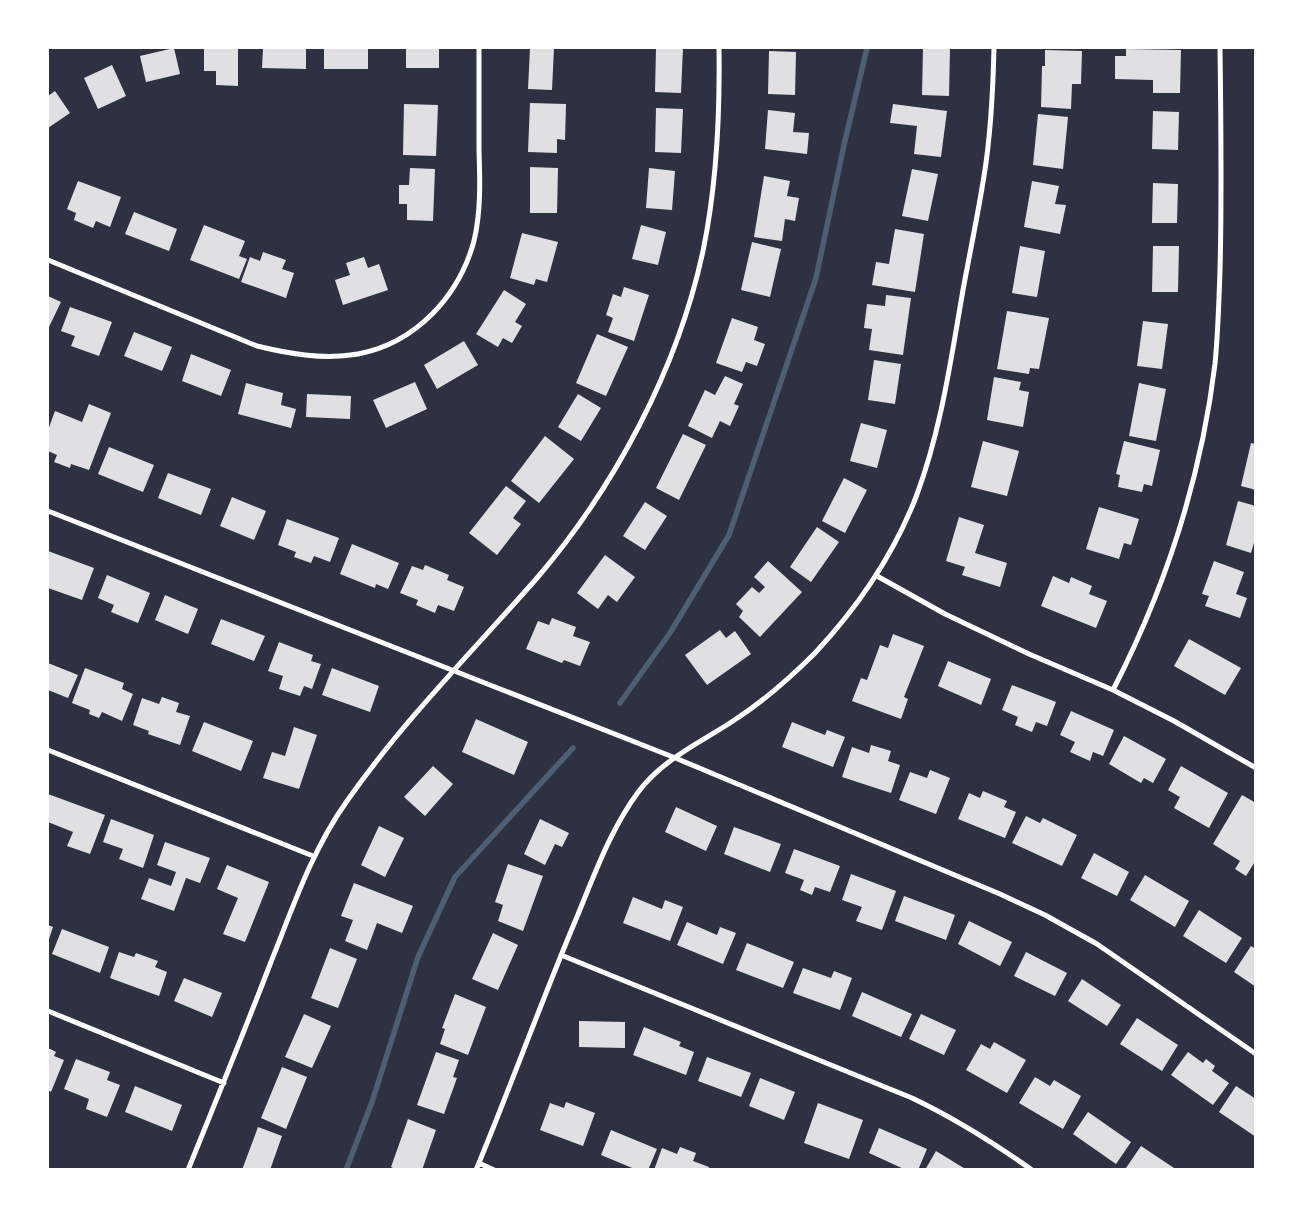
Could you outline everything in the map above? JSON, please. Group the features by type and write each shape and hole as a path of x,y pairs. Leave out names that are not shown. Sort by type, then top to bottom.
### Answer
{"street":[{"path":"48,260 257,346 286,353 312,356 344,356 378,350 424,323 455,287 466,264 474,239 478,213 480,172 479,48"},
{"path":"188,1170 313,856 346,802 399,735 538,577 588,511 635,433 653,398 690,303 701,260 717,151 720,99 719,48"},
{"path":"476,1170 561,955 611,835 637,793 651,776 673,757 735,720 760,702 815,653 877,576 896,542 916,496 932,446 948,372 985,174 990,132 994,48"},
{"path":"1113,690 1130,659 1163,578 1189,496 1208,411 1218,318 1222,210 1220,48"},
{"path":"48,511 673,757 991,890 1045,915 1097,944 1256,1054"},
{"path":"877,576 946,614 1174,720 1256,768"},
{"path":"48,750 313,856"},
{"path":"561,955 912,1098 952,1119 1032,1170"},
{"path":"48,1011 224,1083"},
{"path":"479,1163 494,1170"}],"building":[{"path":"174,48 180,74 146,82 140,56"},
{"path":"204,48 238,48 238,86 216,85 216,71 204,71"},
{"path":"263,48 306,48 306,69 262,68"},
{"path":"324,48 368,48 368,69 324,69"},
{"path":"406,48 439,48 439,68 406,68"},
{"path":"530,48 554,48 552,90 528,89"},
{"path":"656,48 683,48 681,93 655,92"},
{"path":"923,48 950,48 949,96 922,95"},
{"path":"1126,49 1181,50 1180,93 1153,93 1153,80 1115,79 1115,56 1126,56"},
{"path":"1045,50 1082,51 1081,84 1072,84 1071,109 1041,107 1042,66 1045,66"},
{"path":"769,51 796,52 795,95 768,94"},
{"path":"112,65 126,96 98,109 84,78"},
{"path":"55,91 70,113 48,128 48,96"},
{"path":"530,103 566,104 565,140 557,139 557,153 528,152"},
{"path":"404,104 438,105 436,156 403,155"},
{"path":"893,104 947,111 941,157 914,154 917,126 890,123"},
{"path":"656,108 683,109 681,153 655,152"},
{"path":"768,110 795,113 793,132 809,133 807,154 765,149"},
{"path":"1153,111 1179,112 1178,150 1152,149"},
{"path":"1038,114 1068,117 1063,169 1033,165"},
{"path":"530,167 558,168 557,213 530,213"},
{"path":"410,168 435,169 433,221 407,220 407,204 399,204 399,185 409,185"},
{"path":"649,168 675,171 672,210 646,208"},
{"path":"912,169 938,174 928,221 902,216"},
{"path":"764,176 790,181 787,196 799,198 795,221 785,219 782,241 754,237"},
{"path":"78,181 121,197 110,227 96,221 93,228 74,220 76,213 67,209"},
{"path":"1032,181 1059,186 1055,204 1066,205 1060,234 1024,227"},
{"path":"1153,183 1178,184 1177,223 1152,223"},
{"path":"134,212 177,229 169,251 125,234"},
{"path":"204,225 245,241 239,256 247,259 239,279 190,260"},
{"path":"641,225 666,232 658,265 632,259"},
{"path":"895,229 924,234 915,292 872,285 876,262 889,264"},
{"path":"522,233 558,242 547,282 536,279 534,285 510,278"},
{"path":"752,242 781,249 770,297 741,290"},
{"path":"1020,246 1045,251 1037,297 1012,293"},
{"path":"1153,246 1179,246 1178,292 1152,292"},
{"path":"263,252 286,260 282,269 294,273 286,298 241,282 250,257 260,261"},
{"path":"364,257 368,268 379,264 388,290 343,305 335,280 350,275 346,263"},
{"path":"624,287 649,295 634,341 608,332 613,318 606,315 613,294 621,297"},
{"path":"504,290 526,304 515,322 522,326 512,343 503,338 498,347 476,334"},
{"path":"886,295 911,298 903,355 869,350 872,329 864,328 867,304 885,306"},
{"path":"48,296 61,302 48,329"},
{"path":"70,307 112,322 99,356 71,346 75,336 61,331"},
{"path":"1007,311 1049,318 1039,369 1030,368 1029,374 997,369"},
{"path":"732,318 758,327 754,340 765,344 757,366 746,362 742,372 716,363"},
{"path":"1143,321 1168,324 1162,369 1137,366"},
{"path":"134,332 172,347 162,371 124,356"},
{"path":"597,334 628,347 606,396 576,383"},
{"path":"464,341 478,365 437,389 424,365"},
{"path":"191,354 231,370 221,396 182,381"},
{"path":"874,360 901,364 895,404 868,400"},
{"path":"725,376 743,384 734,404 739,406 730,426 720,421 712,438 688,426 705,390 715,395"},
{"path":"994,377 1021,382 1019,390 1029,392 1023,427 987,420"},
{"path":"415,382 427,409 386,428 373,400"},
{"path":"246,383 283,393 281,405 296,409 291,428 238,414"},
{"path":"1139,383 1166,389 1156,441 1129,436"},
{"path":"307,394 351,396 350,419 306,417"},
{"path":"578,394 601,408 581,441 558,427"},
{"path":"89,404 111,413 89,470 71,464 70,468 54,462 57,455 48,451 48,430 55,411 82,422"},
{"path":"861,423 887,430 877,468 850,461"},
{"path":"683,434 706,445 679,500 656,488"},
{"path":"545,436 574,459 539,503 511,481"},
{"path":"983,441 1019,451 1007,496 971,487"},
{"path":"1124,441 1160,450 1152,486 1144,484 1142,492 1118,487 1120,475 1116,474"},
{"path":"1251,443 1256,444 1256,490 1241,486"},
{"path":"109,447 154,465 143,492 98,474"},
{"path":"168,473 211,489 201,515 158,498"},
{"path":"844,478 867,490 845,533 822,521"},
{"path":"506,486 526,501 513,518 521,524 497,555 469,533"},
{"path":"232,497 266,511 254,540 220,526"},
{"path":"1238,501 1256,506 1256,536 1251,553 1226,545"},
{"path":"645,502 667,516 645,550 623,536"},
{"path":"1099,507 1139,519 1131,545 1124,543 1119,559 1086,549"},
{"path":"959,517 984,525 975,553 1007,563 1000,587 962,575 965,567 946,561"},
{"path":"287,519 339,538 330,562 314,556 311,563 294,557 296,552 278,545"},
{"path":"817,527 839,542 811,582 790,567"},
{"path":"352,544 399,563 388,589 376,584 375,588 340,574"},
{"path":"48,551 94,568 82,600 48,588"},
{"path":"605,555 635,577 617,602 608,595 598,609 577,593"},
{"path":"768,561 802,592 760,637 739,617 743,611 736,604 752,587 759,593 765,587 754,577"},
{"path":"1214,561 1244,572 1236,594 1247,598 1240,618 1205,606 1209,596 1202,594"},
{"path":"425,565 449,575 447,580 464,587 454,611 438,605 435,613 416,605 418,600 400,593 412,566 423,570"},
{"path":"107,575 150,593 138,623 111,612 114,605 98,598"},
{"path":"1053,576 1069,583 1071,577 1092,586 1089,594 1107,601 1096,628 1041,606"},
{"path":"165,595 198,609 188,634 155,620"},
{"path":"552,618 576,627 573,636 590,642 580,666 564,660 562,663 526,649 538,621 549,625"},
{"path":"221,619 265,636 254,661 211,644"},
{"path":"720,630 726,638 735,631 751,654 707,685 685,655"},
{"path":"893,634 924,646 904,697 908,699 901,719 852,701 861,678 867,680 880,645 888,648"},
{"path":"1189,639 1241,668 1225,695 1174,666"},
{"path":"279,642 313,655 311,661 321,664 312,689 304,686 300,696 279,689 283,676 268,671"},
{"path":"948,661 991,679 981,705 938,686"},
{"path":"48,663 78,675 68,698 48,690"},
{"path":"85,668 124,683 122,689 133,694 122,721 102,712 99,718 89,714 90,710 72,703"},
{"path":"332,668 379,686 370,712 322,695"},
{"path":"1012,685 1056,702 1047,726 1036,722 1032,732 1015,725 1018,717 1002,710"},
{"path":"162,697 179,703 176,712 190,716 180,745 148,734 149,731 133,725 142,698 159,704"},
{"path":"1071,711 1114,730 1103,756 1093,752 1090,761 1070,752 1075,742 1060,735"},
{"path":"476,719 528,742 514,775 462,752"},
{"path":"204,722 253,741 241,771 192,751"},
{"path":"792,722 825,735 827,730 845,737 833,767 782,747"},
{"path":"294,727 317,735 299,789 263,778 272,752 285,756"},
{"path":"1124,736 1166,759 1153,783 1144,778 1141,783 1109,764"},
{"path":"871,745 891,751 888,761 900,765 891,793 842,777 852,747 869,753"},
{"path":"433,766 453,784 425,816 404,797"},
{"path":"1181,766 1228,793 1209,828 1174,808 1180,797 1168,790"},
{"path":"930,770 950,778 936,814 899,800 910,772 927,778"},
{"path":"983,791 1007,801 1004,807 1016,812 1005,838 958,819 969,793 980,798"},
{"path":"48,794 105,815 90,854 67,846 73,832 48,822"},
{"path":"1242,795 1256,803 1256,860 1246,876 1235,869 1240,861 1213,844"},
{"path":"676,807 717,826 706,851 665,832"},
{"path":"1026,816 1040,823 1043,818 1077,835 1062,866 1012,843"},
{"path":"111,819 154,835 143,868 119,859 123,849 103,842"},
{"path":"540,819 569,833 562,847 555,844 545,865 524,854"},
{"path":"379,826 404,838 385,877 361,865"},
{"path":"734,827 781,844 770,872 724,854"},
{"path":"165,842 210,858 200,883 186,878 174,911 141,899 149,878 171,886 176,872 157,865"},
{"path":"794,849 840,866 830,892 815,887 812,895 800,890 804,880 785,873"},
{"path":"1094,853 1129,872 1117,896 1081,878"},
{"path":"508,864 543,876 523,931 498,921 503,905 495,902"},
{"path":"227,865 269,882 245,942 223,934 238,898 217,889"},
{"path":"851,874 896,891 882,930 856,921 862,907 842,900"},
{"path":"1145,875 1189,901 1175,927 1130,900"},
{"path":"354,883 413,906 402,933 377,923 367,950 345,941 353,920 341,916"},
{"path":"904,896 955,915 946,940 895,921"},
{"path":"633,897 662,909 665,900 683,907 670,941 623,923"},
{"path":"1199,910 1242,938 1226,963 1183,936"},
{"path":"969,921 1012,942 1000,966 958,944"},
{"path":"687,922 717,935 720,927 736,933 723,964 677,945"},
{"path":"48,925 53,927 48,942"},
{"path":"62,929 109,947 100,973 52,954"},
{"path":"493,933 518,945 498,990 472,979"},
{"path":"747,943 794,962 783,988 736,970"},
{"path":"1251,946 1256,949 1256,987 1234,972"},
{"path":"330,948 357,959 338,1008 311,998"},
{"path":"119,952 134,957 136,953 158,961 155,967 167,972 159,996 110,978"},
{"path":"1026,952 1067,973 1055,996 1014,976"},
{"path":"803,968 831,978 834,971 852,978 840,1010 793,993"},
{"path":"184,978 222,993 212,1017 174,1001"},
{"path":"1082,979 1121,1005 1107,1026 1068,1001"},
{"path":"862,992 912,1014 901,1037 852,1016"},
{"path":"455,994 486,1007 468,1055 440,1044 445,1029 442,1028"},
{"path":"304,1014 331,1026 312,1068 285,1057"},
{"path":"921,1014 956,1030 944,1055 909,1039"},
{"path":"1137,1018 1178,1045 1162,1071 1120,1044"},
{"path":"579,1021 625,1022 625,1048 579,1047"},
{"path":"644,1027 681,1042 679,1046 694,1052 686,1075 633,1055"},
{"path":"994,1042 1026,1060 1007,1093 966,1070 981,1044 990,1049"},
{"path":"48,1048 56,1052 54,1056 64,1060 51,1092 48,1090"},
{"path":"436,1052 459,1060 453,1077 457,1078 444,1114 417,1105"},
{"path":"1188,1052 1203,1063 1206,1059 1215,1066 1212,1071 1229,1083 1213,1105 1171,1075"},
{"path":"707,1057 751,1073 741,1097 698,1081"},
{"path":"76,1059 110,1072 107,1080 120,1085 107,1117 86,1109 89,1099 64,1089"},
{"path":"282,1067 307,1077 286,1129 261,1118"},
{"path":"1035,1077 1050,1086 1054,1080 1081,1096 1063,1129 1019,1103"},
{"path":"760,1078 795,1092 784,1120 749,1106"},
{"path":"135,1086 182,1105 172,1131 125,1112"},
{"path":"1236,1086 1256,1099 1256,1137 1219,1112"},
{"path":"566,1102 595,1113 583,1146 540,1130 550,1103 564,1108"},
{"path":"818,1103 863,1120 849,1159 804,1143"},
{"path":"1088,1112 1131,1142 1116,1164 1073,1134"},
{"path":"408,1119 436,1130 422,1170 397,1170 391,1167"},
{"path":"258,1127 282,1136 270,1170 242,1170"},
{"path":"879,1128 927,1149 918,1170 906,1170 869,1153"},
{"path":"611,1130 657,1149 648,1170 637,1170 601,1155"},
{"path":"1141,1146 1177,1170 1128,1170 1126,1168"},
{"path":"680,1147 696,1153 693,1161 709,1167 708,1170 654,1170 662,1148 677,1154"},
{"path":"936,1151 967,1170 925,1170"}],"waterway":[{"path":"620,703 670,633 729,535 816,278 867,48"},
{"path":"346,1170 372,1102 418,957 455,877 573,748"}]}
